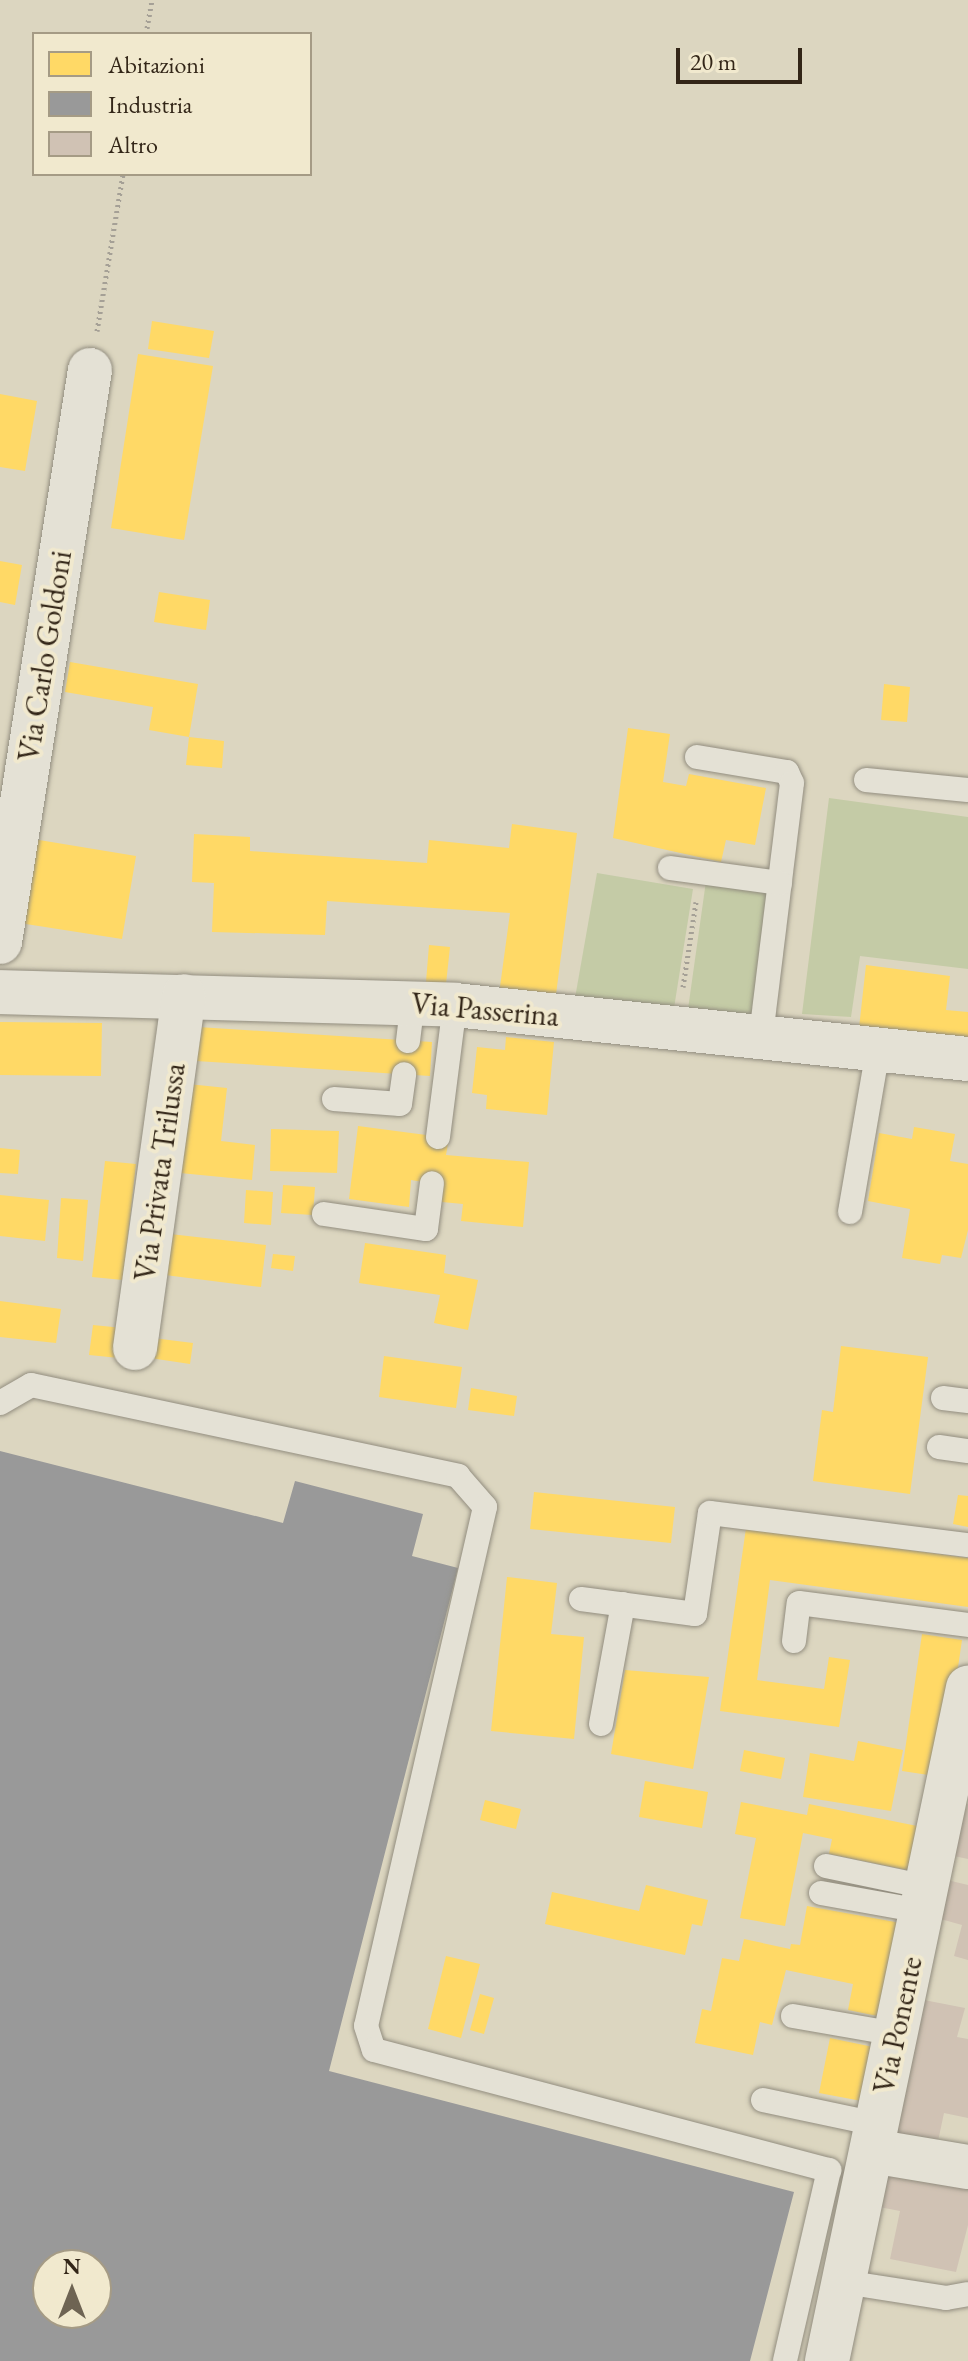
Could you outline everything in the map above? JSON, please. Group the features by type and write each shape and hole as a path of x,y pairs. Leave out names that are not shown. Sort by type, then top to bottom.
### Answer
{"street":[{"name":"Via Carlo Goldoni","path":"0,942 90,370"},
{"name":"Via Passerina","path":"0,992 184,996 426,1016 677,1028 968,1059"},
{"name":"Via Privata Trilussa","path":"135,1348 184,996"},
{"name":"Via Ponente","path":"827,2361 968,1688"},
{"path":"874,2138 968,2167"}],"lane":[{"path":"697,757 787,772 792,783 761,1037"},
{"path":"866,780 968,790"},
{"path":"670,868 780,883"},
{"path":"426,1016 438,1137"},
{"path":"850,1212 878,1050"},
{"path":"334,1099 400,1104 404,1074"},
{"path":"324,1214 426,1229 432,1183"},
{"path":"0,1403 31,1385 412,1466 458,1476 485,1507 366,2026 374,2050 829,2170 785,2361"},
{"path":"943,1398 968,1401"},
{"path":"939,1447 968,1451"},
{"path":"581,1599 695,1614 710,1513 968,1545"},
{"path":"794,1641 799,1603 968,1625"},
{"path":"601,1724 623,1604"},
{"path":"826,1866 924,1899"},
{"path":"821,1893 924,1899"},
{"path":"793,2016 896,2034"},
{"path":"763,2100 874,2138"},
{"path":"844,2282 946,2298 968,2294"}],"path":[{"path":"146,32 152,0"},
{"path":"90,370 123,176"},
{"path":"677,1028 701,872"}],"green space":[{"path":"829,798 968,817 968,969 860,956 851,1017 802,1014"},
{"path":"597,873 693,889 674,1008 575,998"},
{"path":"706,881 769,890 757,1016 688,1009"}],"building: Abitazioni":[{"path":"152,321 214,331 209,358 148,349"},
{"path":"138,354 213,366 184,540 111,528"},
{"path":"0,394 37,401 25,471 0,467"},
{"path":"0,561 22,565 15,605 0,602"},
{"path":"159,592 210,600 206,630 154,622"},
{"path":"70,662 198,684 189,737 149,730 153,707 65,692"},
{"path":"884,684 910,687 907,722 881,720"},
{"path":"628,728 670,734 663,782 686,786 689,774 766,788 755,845 726,840 721,862 613,838"},
{"path":"189,737 224,741 222,768 186,765"},
{"path":"512,824 577,833 555,1002 499,994 510,913 327,901 325,935 212,932 214,883 192,882 194,834 250,837 250,851 427,863 429,840 509,848"},
{"path":"27,838 136,856 122,939 13,922"},
{"path":"429,945 450,947 446,984 426,982"},
{"path":"866,965 950,976 946,1010 968,1012 968,1038 859,1028"},
{"path":"0,1022 102,1023 101,1076 0,1075"},
{"path":"198,1027 432,1042 430,1076 196,1061"},
{"path":"506,1037 554,1042 547,1115 486,1109 487,1095 472,1093 477,1047 505,1050"},
{"path":"188,1084 227,1088 221,1141 255,1145 252,1180 180,1173"},
{"path":"358,1126 449,1138 446,1155 529,1162 523,1227 461,1221 463,1204 442,1202 441,1185 411,1180 409,1207 349,1199"},
{"path":"914,1127 955,1134 950,1161 968,1164 968,1230 961,1258 942,1255 940,1264 902,1258 910,1209 868,1201 879,1133 912,1139"},
{"path":"271,1129 339,1131 337,1173 270,1171"},
{"path":"0,1148 20,1150 18,1174 0,1173"},
{"path":"105,1161 136,1164 123,1280 92,1277"},
{"path":"283,1185 315,1187 313,1215 281,1213"},
{"path":"246,1190 273,1192 271,1225 244,1223"},
{"path":"0,1195 49,1200 45,1241 0,1236"},
{"path":"61,1198 88,1200 83,1261 57,1258"},
{"path":"170,1234 266,1245 261,1287 165,1275"},
{"path":"365,1243 446,1255 444,1273 478,1280 468,1330 434,1323 440,1295 359,1283"},
{"path":"273,1254 295,1256 293,1271 271,1268"},
{"path":"0,1301 61,1309 56,1343 0,1337"},
{"path":"93,1325 123,1328 119,1358 89,1355"},
{"path":"153,1338 193,1343 190,1364 150,1358"},
{"path":"841,1346 928,1357 910,1494 813,1481 822,1410 833,1412"},
{"path":"384,1356 462,1367 456,1408 379,1397"},
{"path":"471,1388 517,1396 514,1416 468,1410"},
{"path":"534,1492 675,1507 671,1543 530,1529"},
{"path":"958,1495 968,1496 968,1527 953,1524"},
{"path":"746,1528 968,1558 968,1607 770,1580 757,1680 824,1689 829,1657 850,1660 839,1727 720,1711"},
{"path":"507,1577 557,1583 551,1634 584,1637 574,1739 491,1731"},
{"path":"922,1634 962,1640 942,1777 902,1771"},
{"path":"625,1670 709,1677 693,1769 611,1754"},
{"path":"858,1741 903,1750 891,1811 803,1797 810,1753 854,1761"},
{"path":"744,1750 785,1758 781,1779 740,1771"},
{"path":"645,1781 708,1792 702,1828 639,1817"},
{"path":"485,1800 521,1809 516,1829 480,1820"},
{"path":"741,1802 807,1815 809,1804 922,1827 912,1871 829,1854 832,1839 803,1833 785,1926 740,1918 756,1838 735,1834"},
{"path":"646,1885 708,1900 702,1926 692,1924 685,1955 545,1924 552,1892 639,1911"},
{"path":"807,1906 901,1923 882,2017 848,2010 853,1984 786,1970 772,2025 760,2022 753,2055 695,2043 702,2009 711,2011 722,1958 739,1961 744,1939 790,1949 791,1944 800,1945"},
{"path":"446,1956 480,1964 461,2038 428,2029"},
{"path":"480,1994 494,1998 484,2034 470,2030"},
{"path":"830,2038 878,2048 867,2102 819,2093"}],"building: Industria":[{"path":"0,1451 283,1523 295,1481 423,1514 412,1556 458,1568 329,2071 794,2192 750,2361 0,2361"}],"building: Altro":[{"path":"968,1804 968,1859 954,1856"},
{"path":"947,1880 968,1885 968,1960 954,1956 962,1925 937,1918"},
{"path":"924,2000 965,2008 957,2037 968,2039 968,2118 944,2113 937,2146 893,2137"},
{"path":"882,2166 968,2182 968,2225 956,2272 890,2259 900,2211 874,2206"}]}
